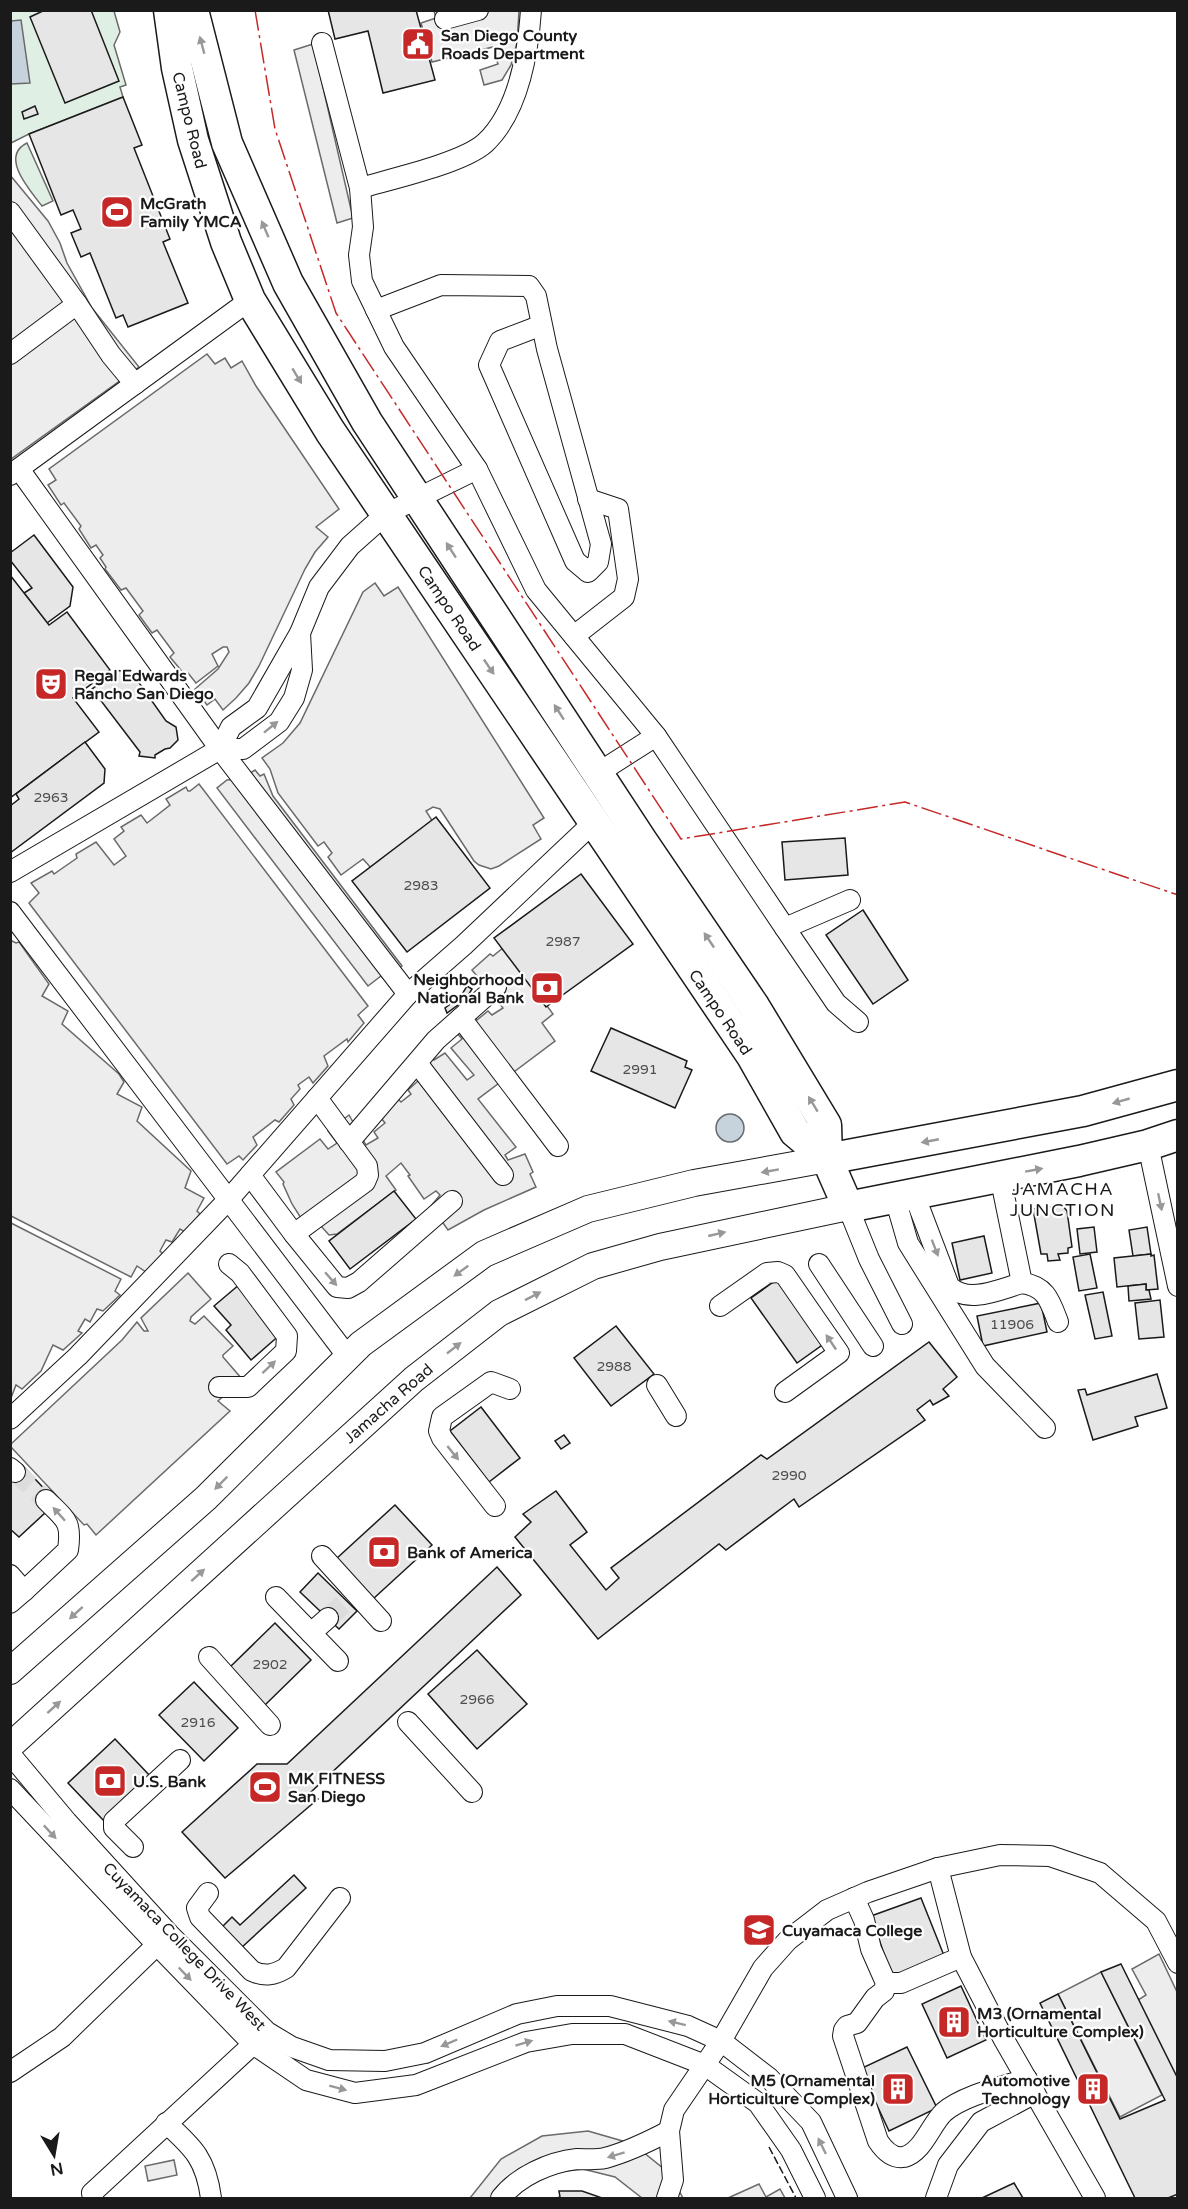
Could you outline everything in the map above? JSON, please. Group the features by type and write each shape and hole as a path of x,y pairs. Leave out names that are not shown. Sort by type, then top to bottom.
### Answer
{"highway":[{"name":"Campo Road","path":"169,10 177,68 193,140 226,242 250,300 330,431 752,1056 795,1132 827,1159"},
{"name":"Campo Road","path":"193,10 228,143 288,283 367,422 754,1006 826,1125 827,1159 848,1207"},
{"path":"827,1159 1083,1111 1178,1085"},
{"path":"848,1207 1079,1161 1148,1145 1178,1135"}],"main road":[{"path":"10,1671 206,1498 360,1344 484,1254 588,1209 694,1183 827,1159"},
{"name":"Jamacha Road","path":"10,1746 414,1379 499,1313 593,1266 706,1237 848,1207"}],"street":[{"path":"445,19 478,10"},
{"path":"360,188 449,162 484,144 501,124 518,84 528,46 531,10"},
{"path":"322,43 360,188 363,227 360,255 362,281 394,347 477,469 536,590 656,736 836,1003 858,1022"},
{"path":"10,212 111,355 135,384"},
{"path":"376,310 441,285 529,286 536,296 542,326 601,544 598,562 588,572 575,561 489,365 500,341 542,326"},
{"path":"250,300 15,472 220,749 408,994"},
{"path":"10,354 77,304"},
{"path":"220,749 231,727 257,708 300,633 319,587 350,546 386,514 477,469"},
{"path":"574,636 624,597 628,579 618,509 588,499"},
{"path":"10,872 220,749 243,749 279,722 294,698 302,670 300,633"},
{"path":"598,773 656,736"},
{"path":"10,1419 78,1356 229,1199 408,994 464,945 594,822"},
{"path":"785,928 850,900"},
{"path":"10,912 348,1357"},
{"path":"349,1142 436,1040 496,987"},
{"path":"461,1018 558,1146"},
{"path":"417,1063 503,1175"},
{"path":"294,1234 365,1182 368,1175 367,1166 317,1098"},
{"path":"1148,1145 1178,1286"},
{"path":"250,1175 337,1287 348,1288 359,1282 452,1201"},
{"path":"1000,1176 1022,1283"},
{"path":"905,1196 949,1286 956,1293 970,1296 1022,1283 1032,1284 1048,1294 1058,1322"},
{"path":"905,1196 908,1243 985,1366 1044,1428"},
{"path":"848,1207 869,1259 902,1324"},
{"path":"219,1387 248,1387 286,1351 287,1336 240,1273 229,1264"},
{"path":"819,1264 873,1346"},
{"path":"720,1306 767,1273 778,1272 785,1275 838,1353 785,1392"},
{"path":"495,1506 441,1438 439,1431 442,1417 491,1382 510,1389"},
{"path":"657,1385 676,1416"},
{"path":"10,1575 17,1597 68,1550 71,1532 64,1518 46,1500"},
{"path":"322,1556 351,1597 381,1621"},
{"path":"276,1597 338,1661"},
{"path":"311,1633 328,1618"},
{"path":"209,1657 270,1725"},
{"path":"408,1722 472,1792"},
{"name":"Cuyamaca College Drive West","path":"10,1754 163,1940"},
{"path":"133,1847 114,1828 114,1821 180,1760"},
{"name":"Cuyamaca College Drive West","path":"10,1789 260,2038 306,2080 355,2093 416,2085 526,2042 572,2034 625,2034 705,2064 758,2103 790,2150 815,2199"},
{"path":"667,2199 673,2181 669,2131 674,2110 721,2041 764,1968 788,1940 827,1910 938,1868 1000,1855 1050,1856 1100,1872 1156,1921 1178,1963"},
{"path":"938,1868 961,1957 1095,2199"},
{"path":"208,1893 197,1908 200,1917 252,1971 260,1975 274,1974 286,1968 340,1898"},
{"path":"854,1898 864,1920 871,1949 886,1983 884,1991 874,1998 857,2023 847,2026 843,2036 884,2150 891,2156 902,2157 910,2154 921,2144 943,2113 956,2104 1031,2086"},
{"path":"10,2072 62,2037 163,1940"},
{"path":"886,1983 901,1983 961,1957"},
{"name":"Cuyamaca College Drive West","path":"260,2038 329,2060 385,2061 425,2053 518,2014 557,2006 610,2006 688,2025 721,2041 769,2078 811,2122 848,2199"},
{"path":"93,2199 92,2193 260,2038"},
{"path":"936,2199 948,2165 981,2122 1031,2086"},
{"path":"166,2123 191,2145 208,2175 211,2199"},
{"path":"501,2199 522,2179 546,2166 576,2159 602,2159 638,2148 669,2131"}],"green space":[{"path":"11,11 114,11 120,32 114,45 126,85 120,87 123,97 11,143"},
{"path":"27,143 53,201 42,206 24,182 16,164 19,149"}],"shaded area":[{"path":"434,11 519,11 517,43 511,65 502,80 484,85 480,70 498,64 493,47 432,62 421,23 436,18"},
{"path":"21,20 30,83 11,84 11,21"},
{"path":"313,44 353,218 337,223 294,50"},
{"path":"10,175 48,221 60,243 67,263 92,308 139,367 11,459"},
{"path":"207,354 215,364 225,358 231,368 242,361 256,386 339,509 316,527 328,537 315,552 305,569 249,683 223,710 215,699 207,705 195,689 218,669 229,652 227,647 212,654 218,666 196,683 188,673 185,675 170,657 174,653 157,630 152,633 139,615 143,611 126,588 121,590 105,569 100,558 103,555 96,545 91,548 79,529 81,526 64,503 61,505 48,485 56,480 49,469"},
{"path":"375,583 384,596 398,587 544,818 533,825 541,839 499,866 491,869 474,861 440,809 433,807 426,811 433,822 372,869 363,859 341,875 328,857 332,853 324,842 318,846 278,793 270,769 262,758 283,743 300,723 363,592"},
{"path":"255,770 260,776 264,774 273,796 402,966 385,980 381,976 368,986 217,788 227,780 241,779"},
{"path":"199,784 368,1006 358,1015 364,1023 348,1042 347,1039 324,1056 328,1066 313,1083 309,1077 298,1085 300,1089 291,1099 294,1105 279,1122 275,1120 253,1137 257,1145 243,1160 239,1156 227,1164 29,903 39,893 31,883 52,871 54,874 77,858 76,854 96,842 114,865 126,856 114,839 124,831 121,827 141,815 147,823 170,805 166,799 186,787 190,791"},
{"path":"10,940 19,942 49,984 42,996 68,1011 62,1024 119,1074 124,1082 117,1094 142,1107 137,1121 191,1171 185,1188 204,1198 197,1211 200,1214 185,1232 180,1229 172,1242 166,1240 160,1251 163,1254 146,1272 137,1266 131,1277 11,1216"},
{"path":"504,947 553,1014 542,1023 555,1041 478,1099 516,1147 505,1155 508,1160 525,1154 533,1172 530,1174 536,1187 484,1210 448,1230 431,1206 440,1195 436,1191 424,1199 401,1163 386,1176 396,1190 337,1234 329,1235 321,1226 311,1234 292,1204 284,1182 276,1172 320,1139 328,1149 337,1143 328,1131 349,1115 366,1145 378,1138 374,1132 385,1123 381,1118 398,1099 401,1102 411,1094 408,1090 418,1081 432,1058 434,1060 445,1053 467,1080 474,1075 451,1048 462,1039 457,1033 475,1017 477,1020 488,1011 492,1015 503,1008 472,970 490,954 493,956"},
{"path":"730,1114 740,1118 744,1128 740,1138 730,1142 720,1138 716,1128 720,1118"},
{"path":"11,1223 121,1279 115,1291 120,1295 103,1311 97,1309 90,1322 85,1319 78,1331 82,1333 63,1350 53,1345 41,1371 22,1389 16,1385 11,1398"},
{"path":"188,1273 211,1299 191,1317 190,1321 195,1324 204,1316 233,1346 223,1357 242,1379 218,1401 230,1411 96,1535 11,1447 11,1444 122,1340 137,1322 144,1331 148,1331 141,1318"},
{"path":"1159,1954 1177,1992 1177,2081 1138,2000 1146,1995 1132,1969"},
{"path":"1101,1972 1162,2095 1120,2117 1058,1994"},
{"path":"588,2131 633,2144 669,2173 683,2198 642,2198 615,2177 583,2169 550,2173 521,2189 514,2198 470,2198 501,2159 542,2136"},
{"path":"174,2160 177,2175 148,2181 145,2166"},
{"path":"759,2184 766,2197 780,2189 785,2198 728,2198"}],"building":[{"path":"45,10 91,10 119,81 65,103 30,17"},
{"path":"328,10 416,10 435,80 383,93 368,31 335,39"},
{"name":"McGrath Family YMCA","path":"123,97 142,145 134,148 170,239 163,242 188,303 128,327 123,315 116,318 90,253 81,257 71,233 81,229 73,210 61,215 29,134"},
{"path":"35,106 38,114 24,119 22,112"},
{"path":"34,535 73,587 70,606 47,623 24,593 32,588 10,560 10,553"},
{"name":"Regal Edwards Rancho San Diego","path":"10,575 49,625 67,612 110,670 73,698 99,732 10,798"},
{"path":"114,670 136,673 135,677 166,721 176,727 178,740 170,748 155,755 155,758 139,756 140,752 92,689 114,673"},
{"path":"85,742 105,769 104,783 10,853 10,806 19,799 16,794"},
{"path":"436,817 490,888 407,952 352,881"},
{"path":"845,838 848,875 785,880 782,842"},
{"path":"581,874 633,944 546,1007 494,938"},
{"path":"863,910 908,980 873,1004 826,935"},
{"path":"467,986 472,989 466,999 447,1013 445,1008 461,996"},
{"path":"611,1028 687,1061 685,1067 692,1070 675,1108 591,1071"},
{"path":"394,1191 416,1219 350,1269 329,1241"},
{"path":"1063,1206 1067,1211 1072,1247 1068,1248 1068,1253 1058,1254 1060,1260 1048,1261 1047,1254 1041,1254 1033,1209"},
{"path":"1094,1227 1097,1252 1080,1254 1077,1229"},
{"path":"1147,1227 1151,1254 1133,1256 1129,1230"},
{"path":"984,1236 992,1273 960,1280 952,1243"},
{"path":"1090,1254 1097,1288 1079,1291 1073,1257"},
{"path":"1151,1254 1151,1256 1154,1255 1158,1289 1146,1290 1146,1284 1117,1287 1114,1258"},
{"path":"779,1278 825,1343 797,1363 751,1298"},
{"path":"240,1284 282,1333 251,1360 226,1330 231,1325 214,1306"},
{"path":"1146,1284 1146,1290 1149,1290 1151,1299 1129,1301 1128,1286"},
{"path":"1103,1292 1112,1336 1095,1339 1085,1295"},
{"path":"1160,1300 1164,1337 1139,1339 1135,1303"},
{"path":"1041,1303 1047,1332 983,1346 977,1316"},
{"path":"616,1326 654,1374 611,1406 574,1358"},
{"path":"929,1342 957,1377 943,1389 949,1396 933,1405 930,1400 917,1410 925,1420 799,1507 794,1499 726,1550 719,1544 598,1639 515,1537 531,1522 523,1514 556,1491 587,1532 570,1545 606,1590 619,1578 611,1568 761,1455 767,1459"},
{"path":"1157,1374 1167,1408 1135,1417 1138,1426 1093,1440 1078,1390 1085,1389 1087,1395"},
{"path":"481,1407 520,1458 489,1482 450,1431"},
{"path":"564,1435 570,1443 561,1449 555,1441"},
{"path":"22,1465 51,1496 46,1512 19,1537 10,1529 10,1475"},
{"name":"Bank of America","path":"395,1505 432,1545 373,1599 336,1559"},
{"path":"497,1567 521,1595 311,1792 318,1799 225,1878 182,1832 257,1764 287,1764"},
{"path":"318,1573 357,1611 339,1629 300,1592"},
{"path":"275,1623 311,1660 265,1705 229,1668"},
{"path":"477,1650 527,1704 477,1749 428,1694"},
{"path":"194,1682 238,1728 204,1761 159,1715"},
{"name":"U.S. Bank","path":"115,1739 152,1778 105,1822 68,1783"},
{"path":"294,1875 306,1888 240,1949 220,1929 232,1917 240,1925"},
{"path":"921,1898 945,1958 893,1980 871,1916"},
{"name":"Automotive Technology","path":"1121,1964 1178,2079 1178,2194 1168,2198 1135,2198 1040,2003 1058,1994 1120,2119 1165,2100 1101,1972"},
{"name":"M3 (Ornamental Horticulture Complex)","path":"961,1986 986,2040 947,2058 922,2004"},
{"name":"M5 (Ornamental Horticulture Complex)","path":"907,2047 937,2108 889,2131 860,2069"},
{"path":"1014,2183 1023,2198 982,2198"},
{"path":"559,2191 582,2191 602,2198 557,2198 560,2197"}],"tunnel":[{"path":"15,1472 46,1500"},
{"path":"328,1618 347,1601"}],"fence":[{"path":"769,2147 796,2198"}],"power":[{"path":"255,10 275,129 336,313 681,839 905,802 1178,895"}],"place":[{"name":"San Diego County Roads Department","path":"418,44"},
{"name":"McGrath Family YMCA","path":"117,212"},
{"name":"Regal Edwards Rancho San Diego","path":"51,684"},
{"name":"Neighborhood National Bank","path":"547,988"},
{"name":"Bank of America","path":"384,1552"},
{"name":"U.S. Bank","path":"110,1781"},
{"name":"MK FITNESS San Diego","path":"265,1787"},
{"name":"Cuyamaca College","path":"759,1930"},
{"name":"M3 (Ornamental Horticulture Complex)","path":"954,2022"},
{"name":"M5 (Ornamental Horticulture Complex)","path":"898,2089"},
{"name":"Automotive Technology","path":"1093,2089"}],"district":[{"name":"JAMACHA JUNCTION","path":"1063,1199"}]}
